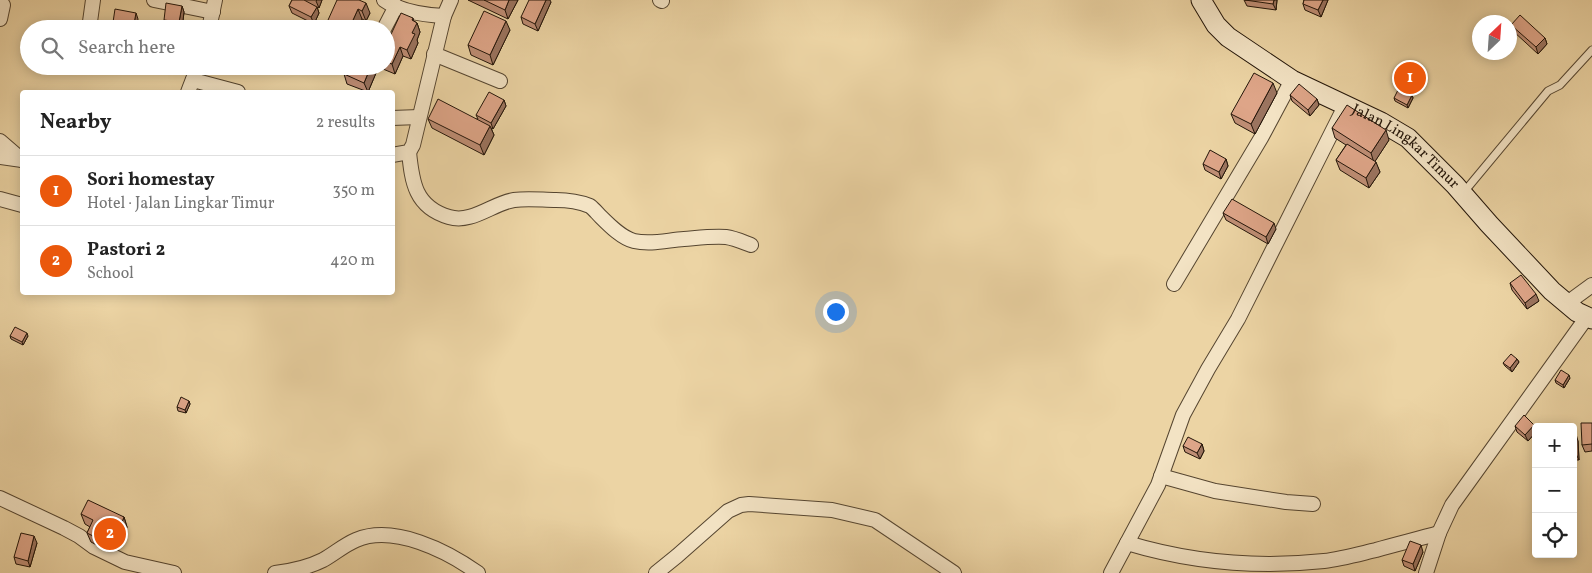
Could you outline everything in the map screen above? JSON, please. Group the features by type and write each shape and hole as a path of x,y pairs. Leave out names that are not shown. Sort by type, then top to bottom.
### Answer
{"main road":[{"name":"Jalan Lingkar Timur","path":"1201,0 1216,25 1228,37 1292,80 1381,122 1408,138 1552,291 1566,304 1589,318"}],"street":[{"path":"90,20 93,0"},
{"path":"154,0 214,6 211,20"},
{"path":"450,0 434,54 413,145 409,152 415,188 424,204 450,218 462,218 514,200 558,200 592,208 608,224 633,241 651,243 726,237 751,245"},
{"path":"386,20 390,3 423,15 444,16"},
{"path":"0,19 3,5"},
{"path":"434,54 500,81"},
{"path":"193,80 230,90"},
{"path":"1174,284 1261,138 1292,80"},
{"path":"1111,573 1158,485 1183,415 1193,395 1243,311 1346,105"},
{"path":"395,118 419,117"},
{"path":"0,141 20,158"},
{"path":"395,154 409,152"},
{"path":"0,157 20,160"},
{"path":"0,199 20,204"},
{"path":"1566,304 1592,285"},
{"path":"1426,573 1439,533 1448,512 1460,493 1589,318"},
{"path":"1161,476 1215,491 1286,502 1314,504"},
{"path":"0,498 79,536 130,568 174,573"},
{"path":"656,573 728,511 741,505 749,504 832,510 875,520 954,573"},
{"path":"1127,543 1154,551 1223,562 1290,564 1341,558 1439,533"},
{"path":"276,573 300,569 323,560 356,540 380,534 406,539 438,550 460,560 478,573"}],"lane":[{"path":"1462,194 1548,91 1560,85 1592,50"}],"building":[{"path":"292,0 304,0 317,7 311,17 289,6"},
{"path":"337,0 359,0 366,3 362,11 358,9 353,20 328,20"},
{"path":"484,0 509,0 505,10"},
{"path":"529,0 546,0 535,24 521,17"},
{"path":"1245,0 1274,0 1273,4"},
{"path":"1304,0 1323,0 1318,10 1303,4"},
{"path":"166,3 182,6 179,20 164,20"},
{"path":"115,9 136,13 135,20 113,20"},
{"path":"484,11 506,21 490,55 468,45"},
{"path":"401,13 413,18 412,20 417,23 412,33 415,34 407,50 400,47 395,58 395,26"},
{"path":"1520,15 1545,38 1536,47 1517,30 1517,18"},
{"path":"1254,73 1273,83 1251,124 1231,114"},
{"path":"346,75 367,75 364,83"},
{"path":"1299,84 1317,99 1308,110 1290,95"},
{"path":"1399,88 1412,95 1407,105 1394,98"},
{"path":"489,92 504,100 491,123 476,115"},
{"path":"438,99 490,126 480,145 428,119"},
{"path":"1347,105 1386,130 1371,153 1332,128"},
{"path":"1347,144 1376,162 1366,178 1336,160"},
{"path":"1210,150 1226,159 1219,172 1203,164"},
{"path":"1232,199 1274,223 1266,237 1223,213"},
{"path":"1521,275 1536,294 1525,303 1510,283"},
{"path":"15,327 27,333 22,342 10,336"},
{"path":"1511,354 1517,359 1510,368 1503,363"},
{"path":"1561,370 1569,375 1563,385 1555,380"},
{"path":"181,397 189,401 185,410 177,407"},
{"path":"1524,415 1532,423 1532,427 1525,435 1515,426"},
{"path":"1581,423 1592,423 1592,444 1582,445"},
{"path":"1188,437 1202,444 1197,453 1183,446"},
{"path":"88,500 124,517 118,532 111,529 105,542 87,533 93,520 81,514"},
{"path":"21,533 34,536 28,561 14,557"},
{"path":"1410,541 1421,545 1413,564 1402,560"}],"place":[{"name":"Sori homestay","path":"1410,78"},
{"name":"Pastori 2","path":"110,534"}]}
